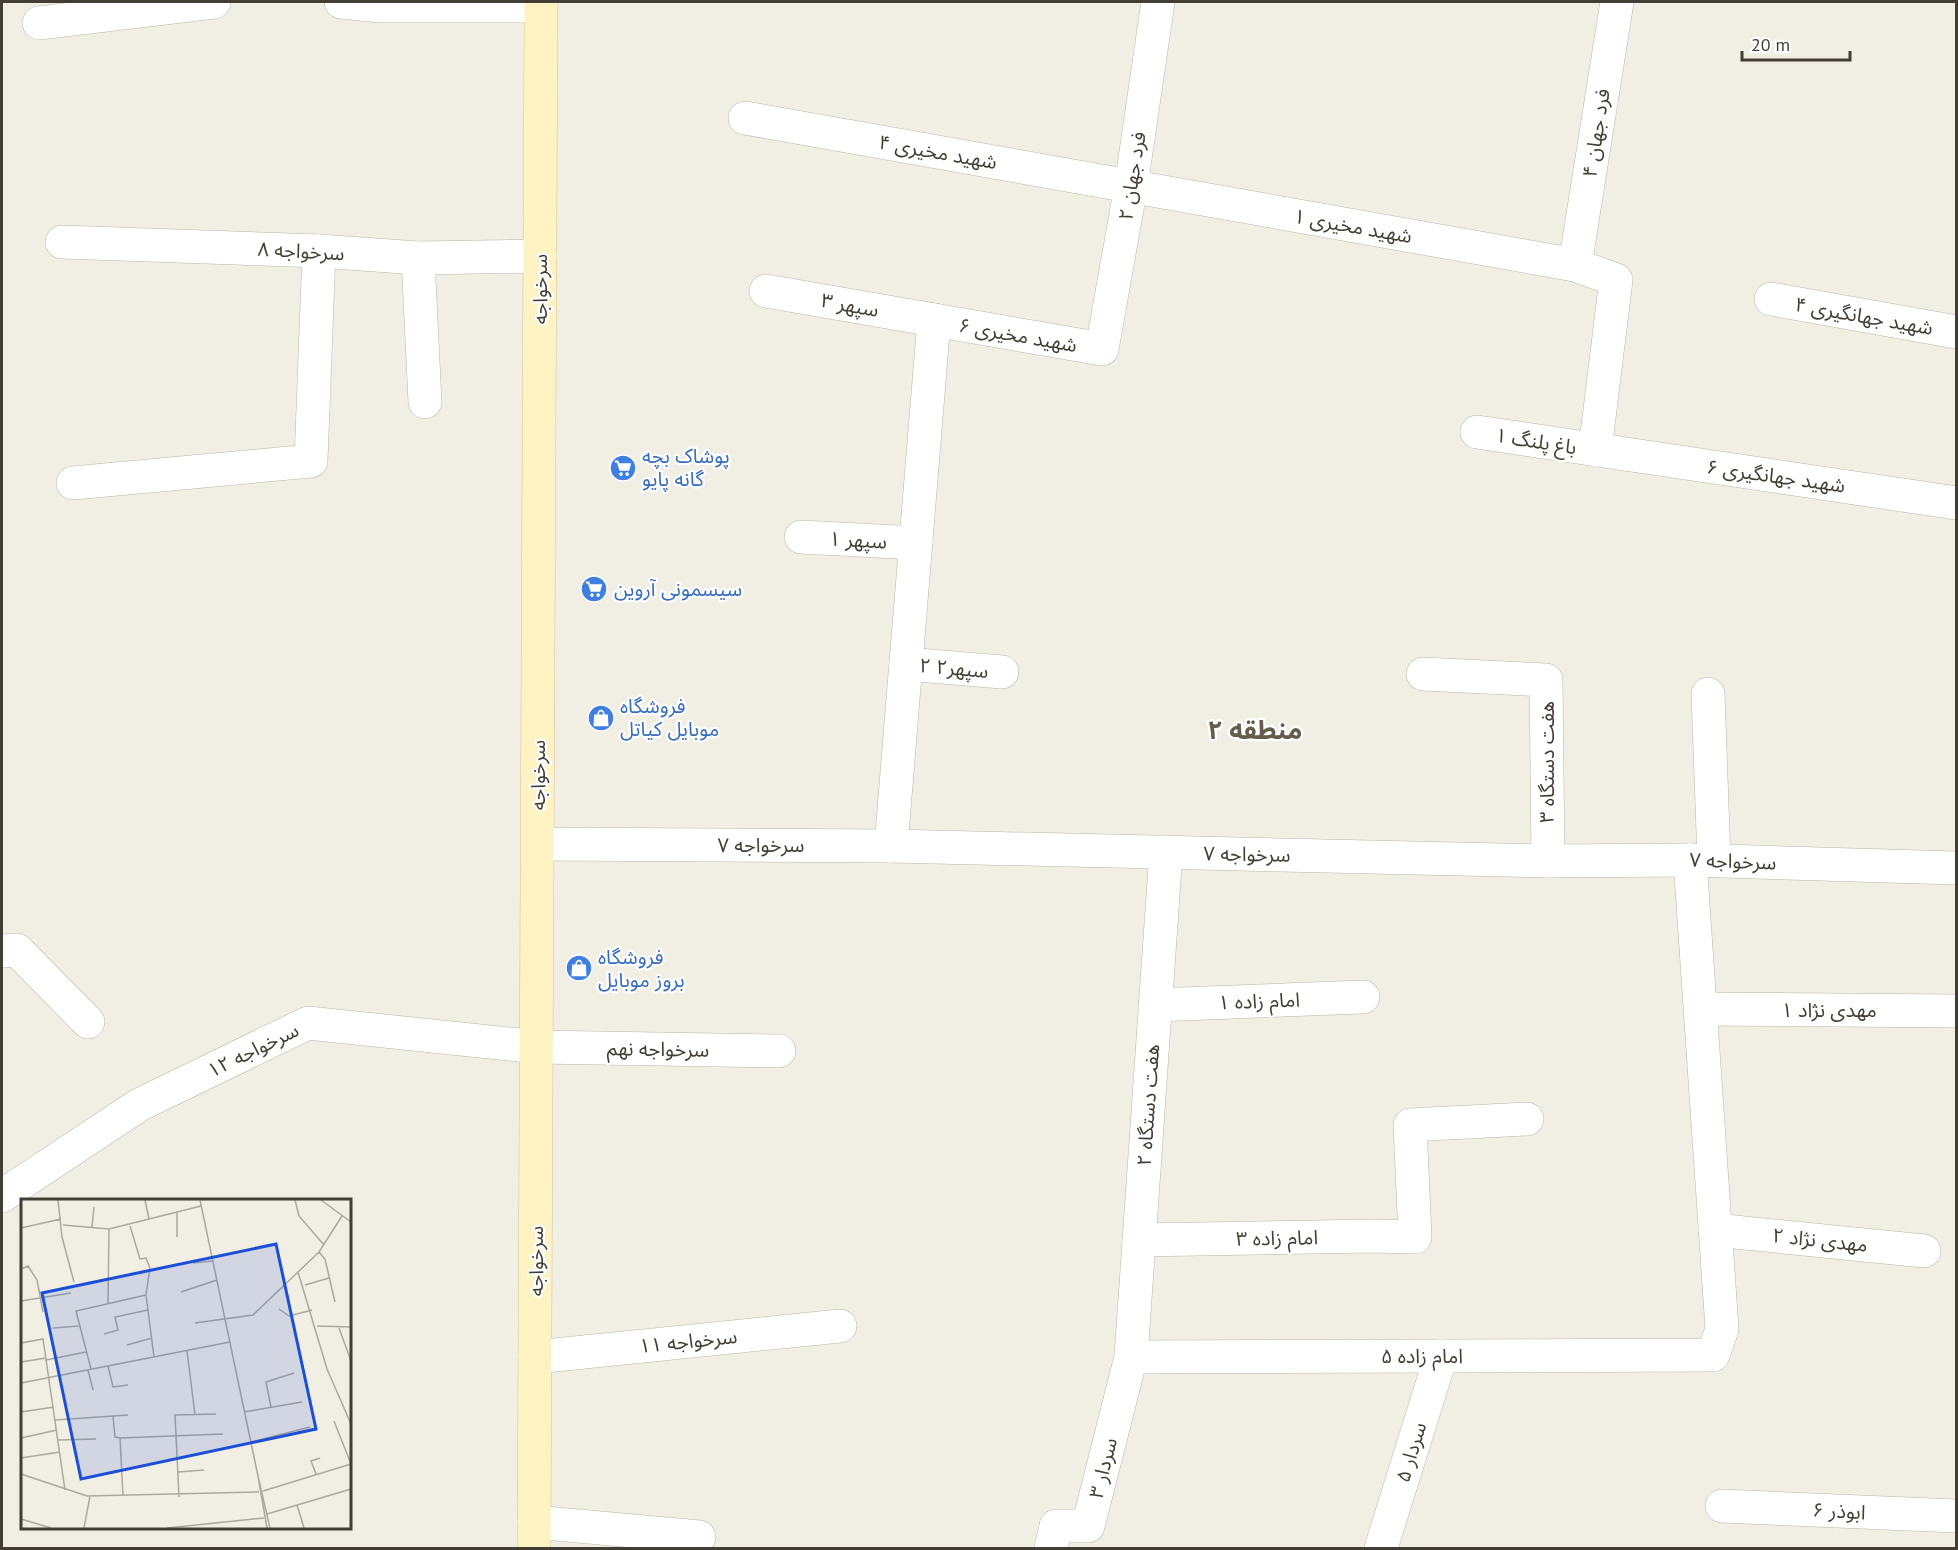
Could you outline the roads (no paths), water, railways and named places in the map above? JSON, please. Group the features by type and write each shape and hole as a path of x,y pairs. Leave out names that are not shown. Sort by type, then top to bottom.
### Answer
{"main road":[{"name":"سرخواجه","path":"534,1535 542,4"}],"street":[{"path":"39,23 214,2"},
{"path":"341,2 381,6 542,4"},
{"name":"۲ فرد جهان","path":"1102,349 1131,186 1158,2"},
{"name":"۴ فرد جهان","path":"1575,265 1617,2"},
{"name":"۴ شهید مخیری","path":"745,118 1131,186"},
{"name":"شهید مخیری ۱","path":"1131,186 1575,265 1616,280 1595,450"},
{"name":"۸ سرخواجه","path":"62,242 319,251 418,258 540,256"},
{"path":"73,483 311,461 319,251"},
{"path":"418,258 425,402"},
{"name":"۳ سپهر","path":"766,291 934,320"},
{"name":"۴ شهید جهانگیری","path":"1771,299 1956,332"},
{"path":"891,846 934,320"},
{"name":"شهید مخیری ۶","path":"934,320 1102,349"},
{"name":"۱ باغ پلنگ","path":"1477,432 1595,450"},
{"name":"۶ شهید جهانگیری","path":"1595,450 1956,503"},
{"name":"۱ سپهر","path":"801,537 916,543"},
{"name":"۲ سپهر۲","path":"906,664 1002,672"},
{"name":"۳ هفت دستگاه","path":"1423,674 1546,680 1548,861"},
{"path":"1708,694 1702,860 1701,1009 1715,1230"},
{"name":"سرخواجه ۷","path":"538,844 891,846 1548,861 1702,860 1956,868"},
{"name":"هفت دستگاه ۲","path":"1131,1357 1166,852"},
{"path":"2,951 17,950 88,1022"},
{"name":"۱ امام زاده","path":"1155,1005 1363,997"},
{"name":"۱ مهدی نژاد","path":"1701,1009 1956,1011"},
{"name":"۱۲ سرخواجه","path":"2,1196 139,1105 308,1023 537,1047"},
{"name":"سرخواجه نهم","path":"537,1047 779,1051"},
{"name":"۳ امام زاده","path":"1139,1240 1415,1237 1410,1125 1527,1119"},
{"name":"۲ مهدی نژاد","path":"1715,1230 1924,1251"},
{"name":"۵ امام زاده","path":"1131,1357 1713,1355 1722,1329 1715,1230"},
{"name":"۱۱ سرخواجه","path":"536,1357 840,1326"},
{"name":"۵ سردار","path":"1381,1548 1441,1356"},
{"name":"۳ سردار","path":"1051,1548 1056,1526 1088,1526 1131,1357"},
{"name":"ابوذر ۶","path":"1722,1506 1956,1516"},
{"path":"534,1535 699,1537"}],"place":[{"name":"پوشاک بچه گانه پایو","path":"623,468"},
{"name":"سیسمونی آروین","path":"594,589"},
{"name":"فروشگاه موبایل کیاتل","path":"601,718"},
{"name":"فروشگاه بروز موبایل","path":"579,968"}],"district":[{"name":"منطقه ۲","path":"1255,730"}]}
